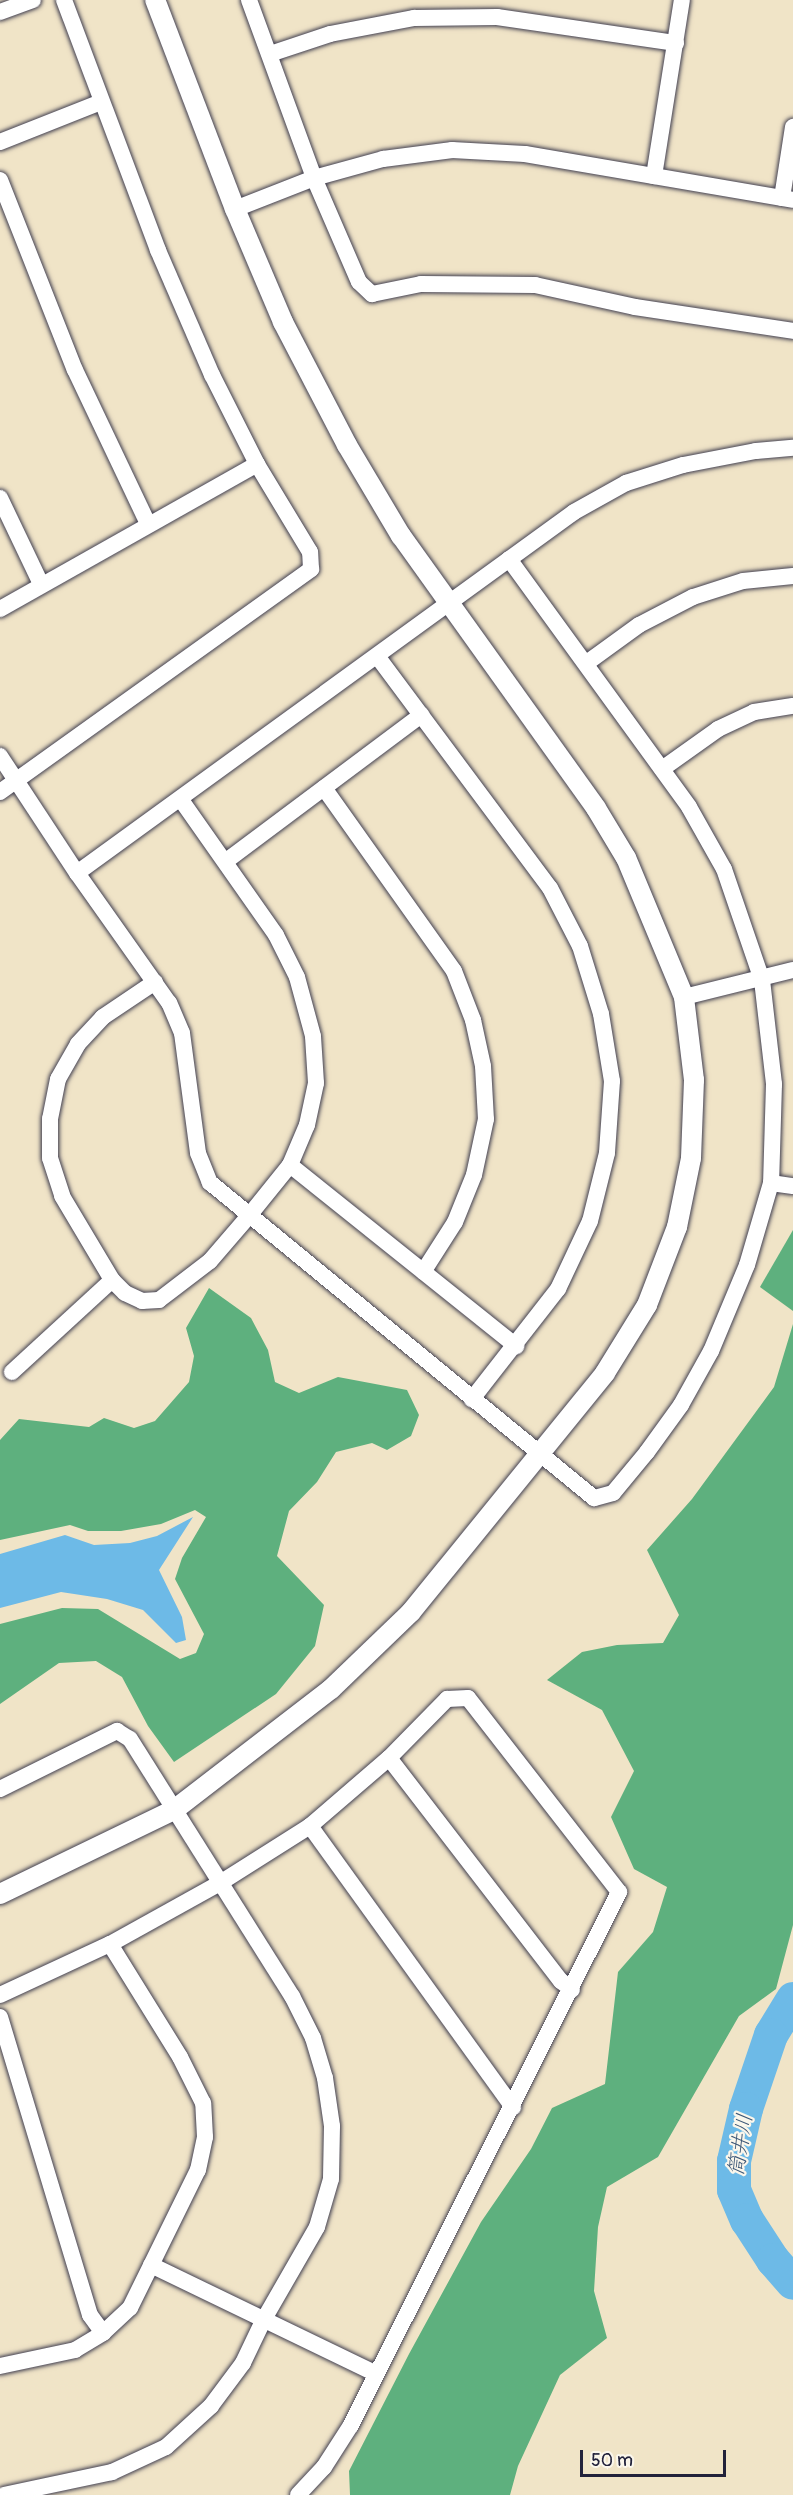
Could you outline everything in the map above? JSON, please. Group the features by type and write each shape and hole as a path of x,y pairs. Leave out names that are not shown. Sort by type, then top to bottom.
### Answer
{"street":[{"path":"0,12 33,0"},
{"path":"0,792 311,569 310,552 257,464 212,375 158,250 64,0"},
{"path":"0,1894 174,1810 331,1689 411,1612 605,1373 647,1305 677,1227 691,1158 694,1080 684,997 626,858 596,808 401,536 347,445 283,322 235,209 155,0"},
{"path":"249,0 314,178 359,282 372,294 421,284 535,285 635,307 793,331"},
{"path":"654,176 682,0"},
{"path":"270,54 330,34 414,18 497,17 676,43"},
{"path":"0,142 101,102"},
{"path":"235,209 314,178 383,159 452,150 525,154 787,199 793,127"},
{"path":"0,180 75,370 148,524"},
{"path":"77,873 181,800 574,512 626,483 683,465 756,451 793,448"},
{"path":"0,609 257,464"},
{"path":"0,498 41,584"},
{"path":"0,756 77,873 155,982 183,1034 198,1153 210,1183 248,1217 594,1498 613,1493 681,1405 711,1351 747,1265 771,1183 774,1084 762,980 724,870 690,807 588,662 510,559"},
{"path":"588,662 639,625 693,597 743,581 793,576"},
{"path":"377,656 555,898 584,957 602,1014 612,1080 607,1153 590,1221 558,1289 516,1346 472,1399"},
{"path":"662,769 718,729 754,712 793,705"},
{"path":"226,861 421,716"},
{"path":"324,788 454,971 473,1020 483,1066 486,1119 474,1174 455,1222 423,1272"},
{"path":"155,982 103,1017 78,1044 58,1079 50,1119 50,1158 62,1196 112,1280 125,1293 142,1300 159,1300 210,1261 290,1165 307,1125 316,1083 313,1036 297,977 276,935 181,800"},
{"path":"684,997 762,980 793,970"},
{"path":"290,1165 516,1346"},
{"path":"771,1183 793,1186"},
{"path":"12,1372 112,1280"},
{"path":"0,1995 110,1944 220,1882 310,1826 389,1758 447,1699 468,1698 619,1892 572,1990 376,2374 329,2459 298,2495"},
{"path":"0,1789 117,1731 130,1739 292,1996 313,2038 325,2078 332,2126 331,2179 317,2227 263,2321 243,2363 211,2406 166,2447 112,2472 4,2495"},
{"path":"389,1758 561,1981 572,1990"},
{"path":"310,1826 513,2107"},
{"path":"0,2366 75,2350 103,2333 130,2308 198,2170 205,2137 202,2103 180,2057 110,1944"},
{"path":"0,2017 90,2315 103,2333"},
{"path":"151,2265 376,2374"}],"green space":[{"path":"793,1230 793,1311 760,1287"},
{"path":"209,1288 251,1318 268,1350 275,1382 299,1393 338,1377 407,1390 419,1415 411,1436 387,1450 372,1443 336,1452 317,1482 289,1511 277,1556 324,1605 315,1646 276,1694 174,1762 148,1726 122,1677 96,1661 59,1663 0,1704 0,1624 62,1608 98,1609 180,1659 196,1653 204,1634 175,1579 182,1558 206,1517 195,1510 161,1524 121,1531 88,1531 70,1525 0,1540 0,1440 19,1419 89,1427 104,1418 134,1428 155,1421 189,1382 194,1356 186,1328"},
{"path":"793,1324 793,1925 776,1989 739,2016 658,2157 607,2187 598,2227 594,2291 607,2338 560,2375 518,2466 510,2495 350,2495 349,2471 481,2222 531,2149 552,2108 605,2084 618,1972 653,1932 667,1887 634,1869 611,1817 634,1771 602,1710 547,1680 582,1652 617,1645 663,1643 679,1615 647,1550 692,1499 774,1387"}],"water":[{"path":"193,1517 159,1570 182,1617 186,1640 176,1643 143,1610 107,1599 61,1592 0,1608 0,1554 65,1535 94,1545 130,1543 157,1536"}],"waterway":[{"name":"筒井川","path":"793,1999 771,2035 746,2109 734,2161 734,2190 747,2220 773,2260 793,2283"}]}
